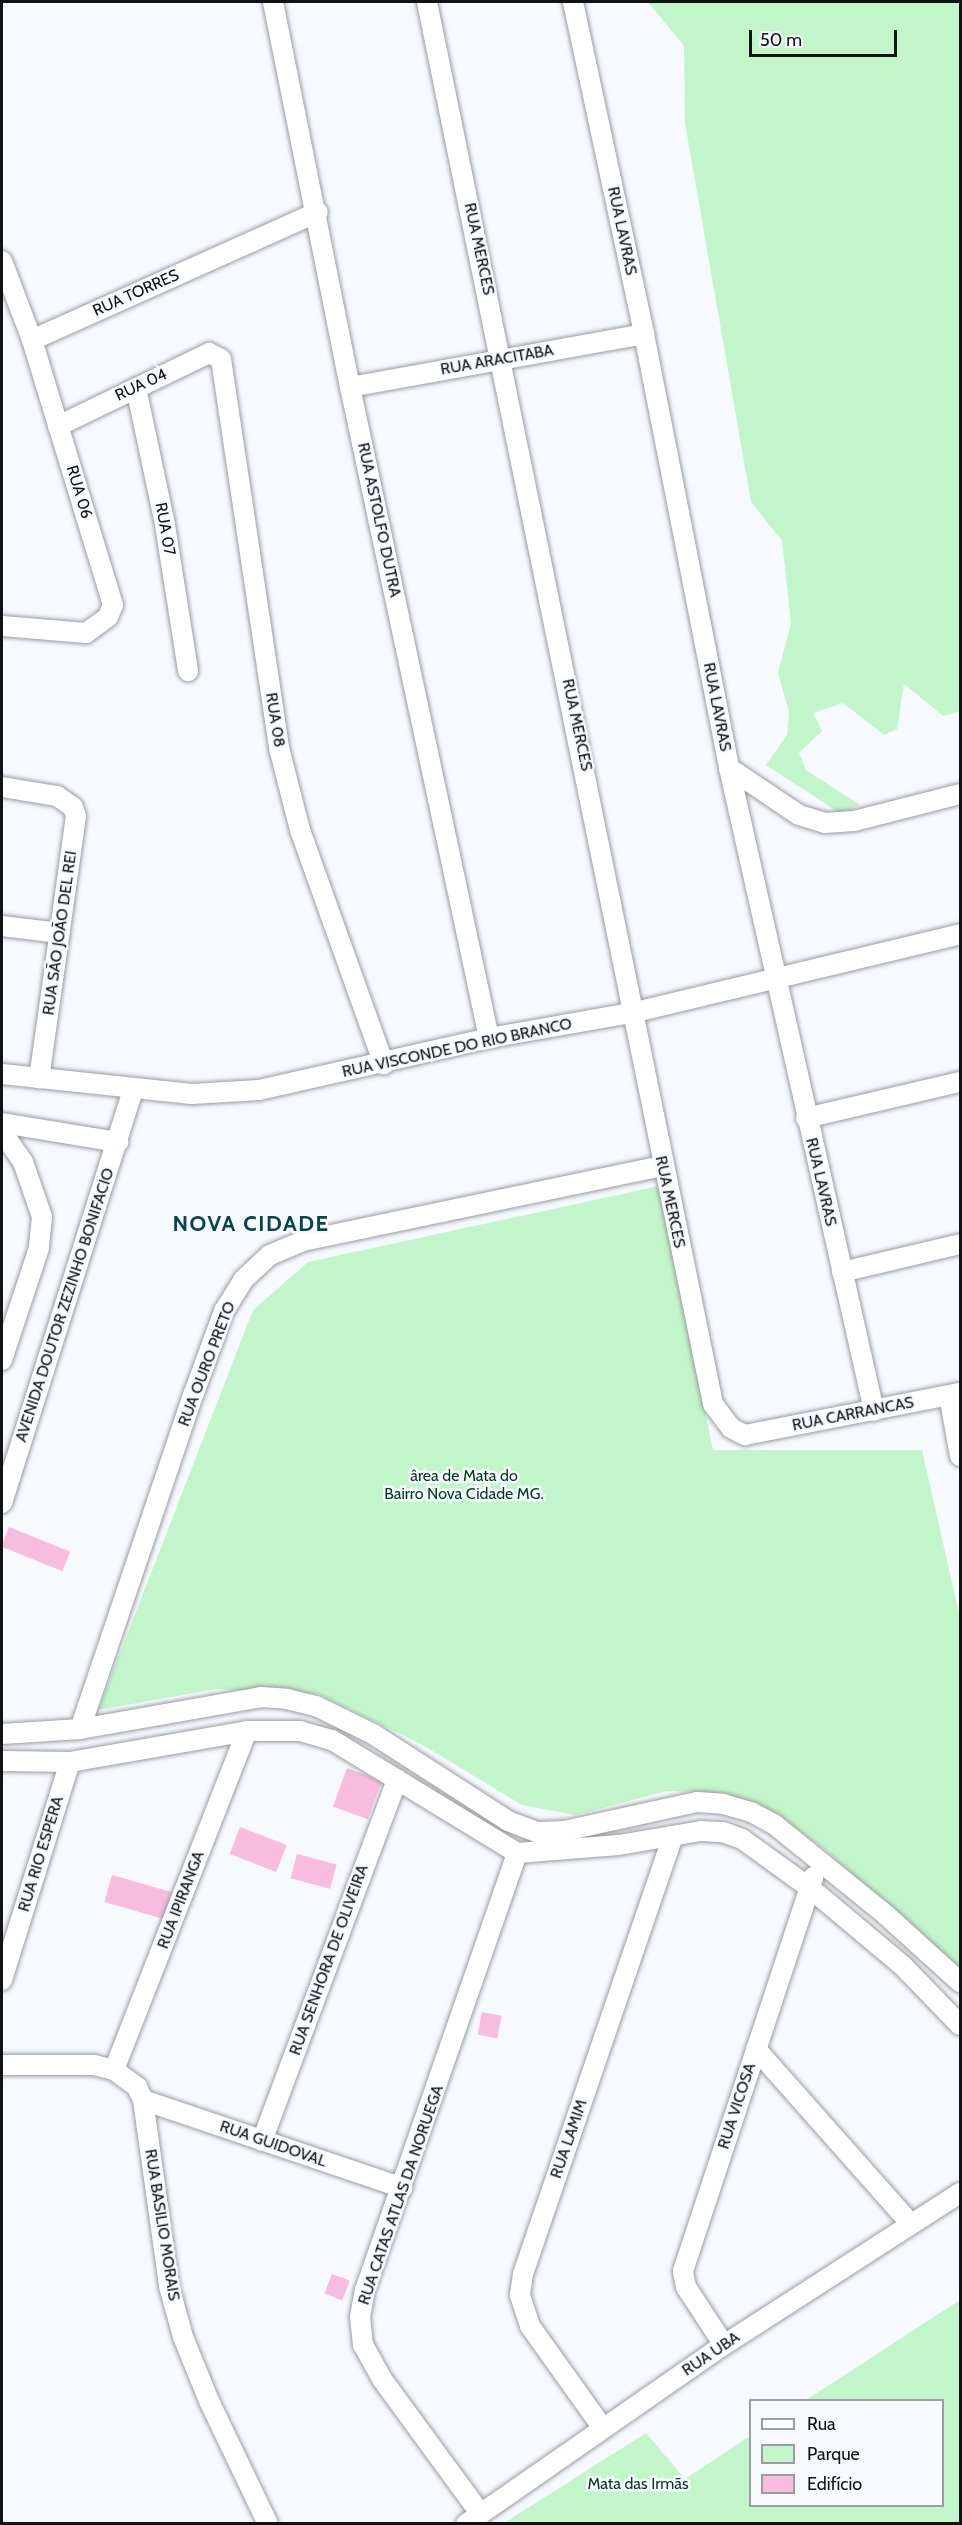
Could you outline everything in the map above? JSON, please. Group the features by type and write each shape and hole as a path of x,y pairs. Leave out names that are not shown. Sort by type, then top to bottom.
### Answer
{"street":[{"name":"RUA ASTOLFO DUTRA","path":"273,2 318,212 350,387 489,1038"},
{"name":"RUA MERCES","path":"427,2 503,358 636,1012 662,1166 713,1404 731,1428 745,1435"},
{"name":"RUA LAVRAS","path":"573,2 644,334 729,768 806,1118 874,1411"},
{"name":"RUA TORRES","path":"32,340 318,212"},
{"path":"2,261 32,340"},
{"name":"RUA ARACITABA","path":"350,387 644,334"},
{"name":"RUA 06","path":"2,626 86,633 108,617 113,605 32,340"},
{"name":"RUA 04","path":"58,426 209,353 222,363"},
{"name":"RUA 08","path":"222,363 280,752 300,830 384,1064"},
{"name":"RUA 07","path":"136,388 165,525 188,671"},
{"path":"729,768 799,816 825,823 854,821 960,794"},
{"name":"RUA SÃO JOÃO DEL REI","path":"2,788 57,796 73,807 76,816 39,1078"},
{"path":"2,926 60,933"},
{"name":"RUA VISCONDE DO RIO BRANCO","path":"133,1089 192,1094 259,1090 384,1064 489,1038 636,1012 960,934"},
{"path":"2,1074 133,1089"},
{"path":"806,1118 960,1082"},
{"name":"AVENIDA DOUTOR ZEZINHO BONIFACIO","path":"2,1503 133,1089"},
{"path":"2,1123 118,1142"},
{"path":"2,1132 23,1162 42,1217 39,1248 5,1335 2,1360"},
{"name":"RUA OURO PRETO","path":"80,1729 194,1393 224,1311 243,1280 270,1255 303,1240 662,1166"},
{"path":"842,1272 960,1244"},
{"path":"954,1394 960,1456"},
{"name":"RUA CARRANCAS","path":"745,1435 954,1394"},
{"path":"2,1734 80,1729 261,1697 287,1699 316,1706 373,1734 508,1821 537,1832 564,1831 697,1802 723,1804 775,1825 818,1859 960,1982"},
{"path":"2,1761 70,1762 247,1731 300,1731 332,1740 517,1853 723,1832 742,1839 810,1887 903,1966 960,2025"},
{"name":"RUA IPIRANGA","path":"114,2070 247,1731"},
{"name":"RUA RIO ESPERA","path":"2,1980 70,1762"},
{"name":"RUA SENHORA DE OLIVEIRA","path":"262,2141 397,1779"},
{"name":"RUA LAMIM","path":"602,2427 531,2326 520,2295 523,2274 674,1836"},
{"name":"RUA CATAS ATLAS DA NORUEGA","path":"473,2518 382,2379 363,2345 360,2317 365,2290 403,2188 517,1853"},
{"name":"RUA VICOSA","path":"724,2345 686,2287 683,2271 818,1859"},
{"path":"756,2049 911,2224"},
{"path":"2,2065 94,2065 114,2070 137,2087 143,2100"},
{"name":"RUA GUIDOVAL","path":"143,2100 403,2188"},
{"name":"RUA BASILIO MORAIS","path":"143,2100 169,2286 183,2337 210,2403 268,2523"},
{"name":"RUA UBA","path":"473,2518 724,2345 960,2193"}],"green space":[{"path":"648,2 960,2 960,711 943,716 904,684 897,729 884,735 843,703 813,713 822,731 799,753 806,770 860,805 841,814 766,765 787,735 789,712 778,673 791,623 782,541 751,502 685,123 684,46"},
{"name":"ârea de Mata do Bairro Nova Cidade MG.","path":"659,1186 713,1450 922,1450 960,1618 960,1971 827,1851 779,1816 735,1798 709,1792 667,1791 576,1815 522,1805 421,1744 319,1694 216,1689 98,1710 253,1310 308,1262"},
{"name":"Mata das Irmãs","path":"960,2300 960,2523 504,2523 646,2433 685,2479 749,2437 749,2507 944,2507 944,2399 808,2399"}],"building":[{"path":"9,1527 70,1552 62,1571 2,1547"},
{"path":"347,1768 382,1781 368,1819 333,1807"},
{"path":"240,1827 287,1845 276,1872 230,1854"},
{"path":"297,1854 337,1865 330,1889 291,1878"},
{"path":"112,1875 172,1892 164,1919 104,1902"},
{"path":"482,2012 502,2016 497,2038 478,2035"},
{"path":"332,2274 350,2281 342,2300 324,2294"}],"district":[{"name":"NOVA CIDADE","path":"251,1224"}]}
